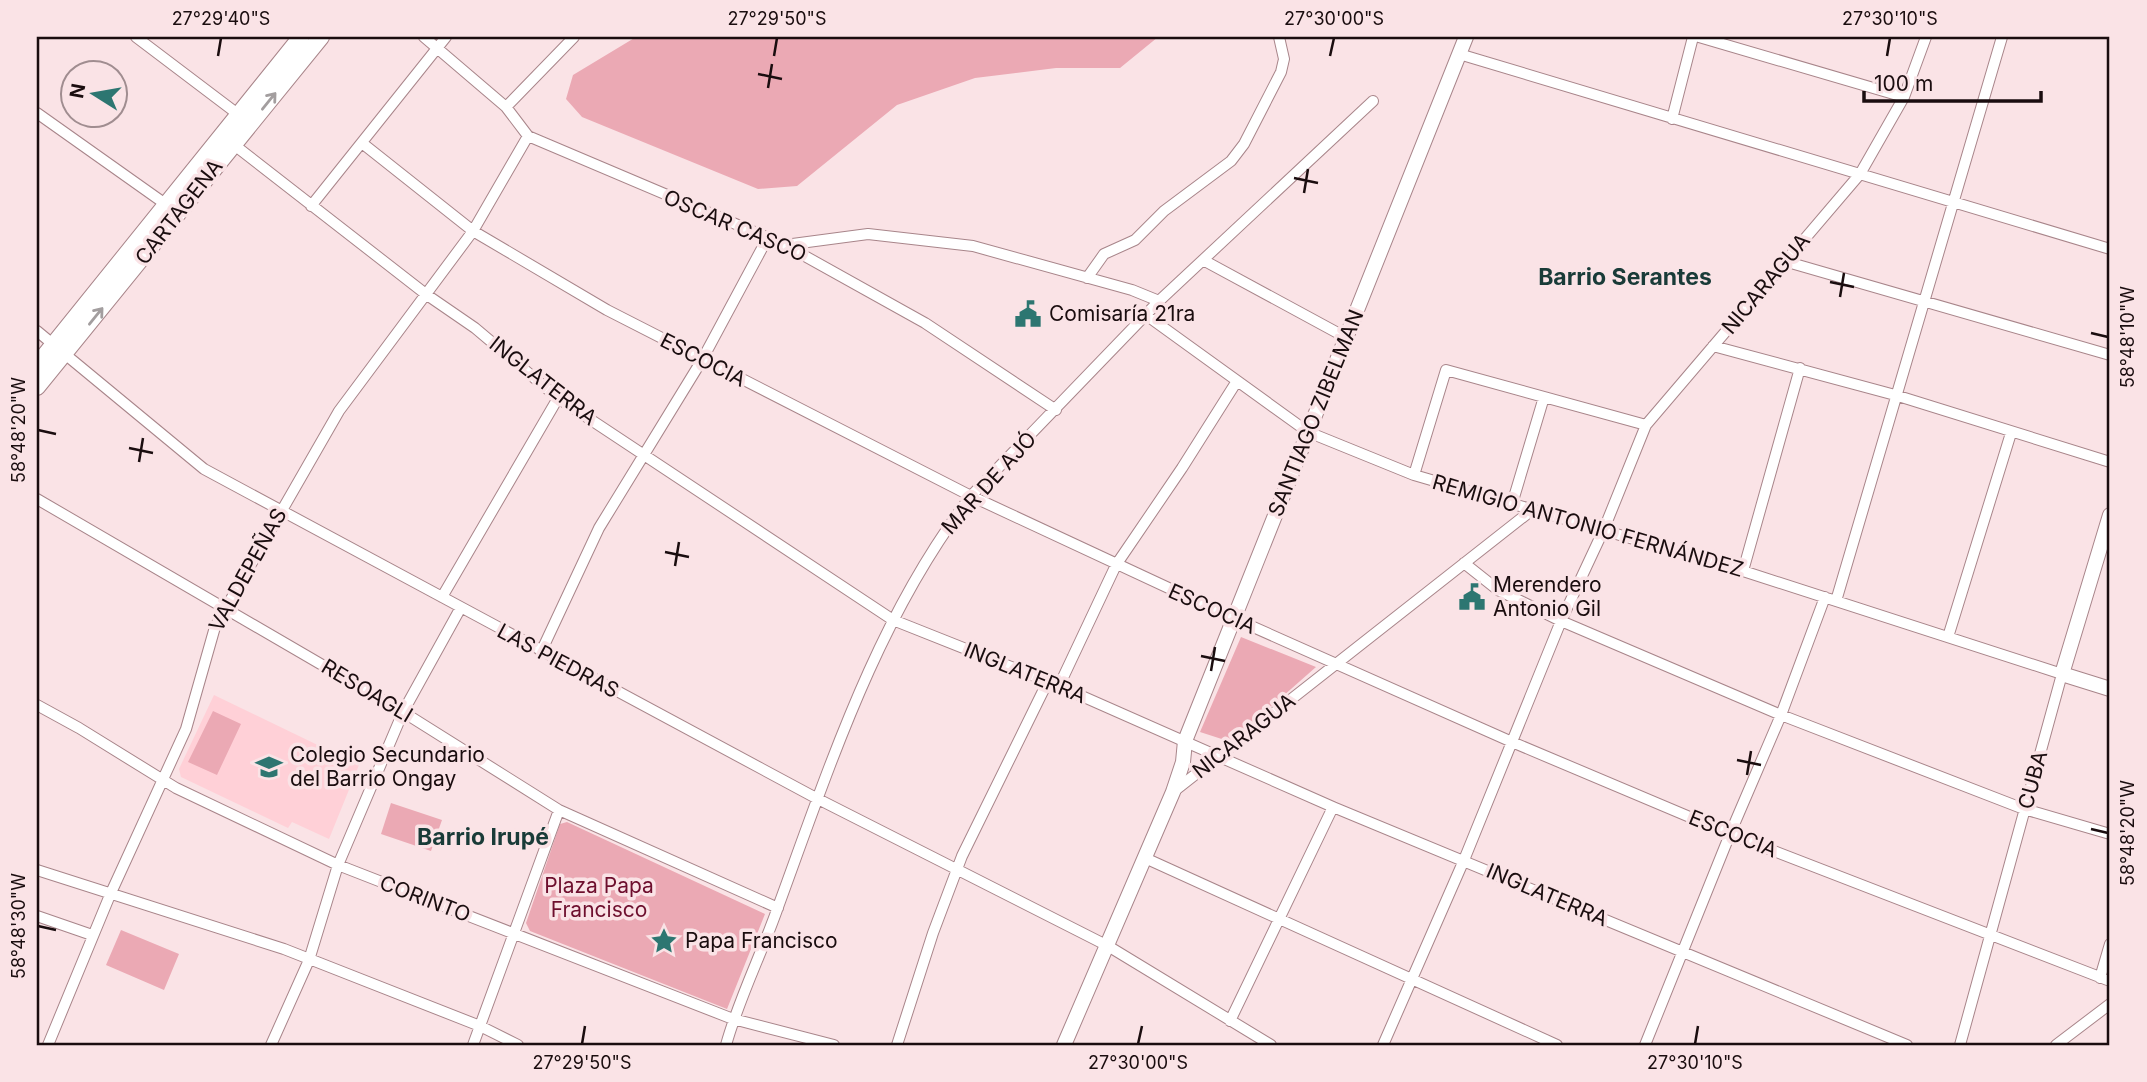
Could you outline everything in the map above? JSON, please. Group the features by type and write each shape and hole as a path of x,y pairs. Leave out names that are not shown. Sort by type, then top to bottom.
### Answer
{"main road":[{"name":"CARTAGENA","path":"173,209 233,144 245,120 301,37"},
{"name":"CARTAGENA","path":"37,387 60,350 245,120 321,37"},
{"name":"CARTAGENA","path":"37,365 60,350"}],"street":[{"path":"136,37 245,120"},
{"name":"OSCAR CASCO","path":"424,37 506,107 528,136 785,245 925,323 1056,410"},
{"path":"311,206 446,37"},
{"path":"506,107 574,37"},
{"path":"1087,278 1104,254 1135,240 1164,211 1231,161 1244,144 1281,72 1284,59 1279,37"},
{"name":"SANTIAGO ZIBELMAN","path":"1173,792 1183,762 1185,741 1466,37"},
{"path":"1672,119 1693,37"},
{"path":"1699,37 1904,97"},
{"name":"NICARAGUA","path":"1382,1045 1464,860 1561,621 1604,529 1646,425 1860,174 1904,97 1926,37"},
{"path":"1836,601 2002,37"},
{"path":"1459,54 2110,249"},
{"name":"MAR DE AJÓ","path":"726,1045 733,1019 778,908 816,798 912,580 971,496 1159,301 1373,100"},
{"path":"37,113 173,209"},
{"name":"VALDEPEÑAS","path":"48,1045 92,935 186,729 208,643 280,510 339,411 473,230 528,136"},
{"name":"ESCOCIA","path":"362,142 473,230 607,310 971,496 1116,565 1512,742 1730,834 2105,979"},
{"name":"INGLATERRA","path":"233,144 427,295 475,328 558,398 893,620 1054,683 1333,807 1907,1045"},
{"path":"785,245 868,234 973,246 1159,301"},
{"path":"541,652 599,528 702,360 767,239"},
{"path":"1202,260 1346,338"},
{"path":"1784,261 2110,355"},
{"name":"REMIGIO ANTONIO FERNÁNDEZ","path":"1146,315 1308,432 1414,475 1743,571 2062,674"},
{"name":"LAS PIEDRAS","path":"37,331 204,469 816,798 1108,946 1271,1045"},
{"path":"1713,346 1800,368 2110,462"},
{"path":"1743,571 1800,368"},
{"path":"1414,475 1446,370 1646,425"},
{"path":"897,1045 933,933 957,871 1116,565 1237,381"},
{"path":"1512,504 1544,397"},
{"path":"442,597 558,398"},
{"path":"1948,636 2011,433"},
{"name":"RESOAGLI","path":"37,499 403,712 559,810 778,908"},
{"name":"NICARAGUA","path":"1064,1045 1173,792 1532,510"},
{"name":"CUBA","path":"1960,1045 2062,674 2110,515"},
{"path":"1464,563 1498,590 1561,621 1781,715 2024,809 2110,834"},
{"path":"1645,1045 1781,715 1825,597"},
{"path":"271,1045 309,960 338,865 403,712 460,609"},
{"path":"2062,674 2110,689"},
{"name":"CORINTO","path":"37,705 164,781 338,865 733,1019 834,1045"},
{"path":"1230,1021 1333,807"},
{"path":"473,1045 559,810"},
{"path":"1145,858 1557,1045"},
{"path":"37,870 284,949 480,1026 518,1045"},
{"path":"37,916 92,935"},
{"path":"2105,979 2110,944"},
{"path":"2056,1045 2110,1004"}],"shaded area":[{"name":"Colegio Secundario del Barrio Ongay","path":"214,695 359,765 329,839 292,822 288,828 181,777 179,769"}],"green space":[{"path":"636,37 1158,37 1120,68 1056,68 975,78 897,105 797,186 758,189 582,117 566,99 573,75"},
{"path":"1241,637 1316,667 1231,742 1200,732"},
{"path":"213,711 241,724 217,775 188,762"},
{"path":"391,803 442,820 431,851 381,834"},
{"name":"Plaza Papa Francisco","path":"567,822 765,914 727,1009 530,931 526,923 560,824"},
{"path":"121,930 179,954 164,990 106,965"}],"place":[{"name":"Comisaría 21ra","path":"1028,314"},
{"name":"Merendero Antonio Gil","path":"1472,597"},
{"name":"Colegio Secundario del Barrio Ongay","path":"269,767"},
{"name":"Papa Francisco","path":"664,941"}],"district":[{"name":"Barrio Serantes","path":"1625,277"},
{"name":"Barrio Irupé","path":"483,837"}]}
